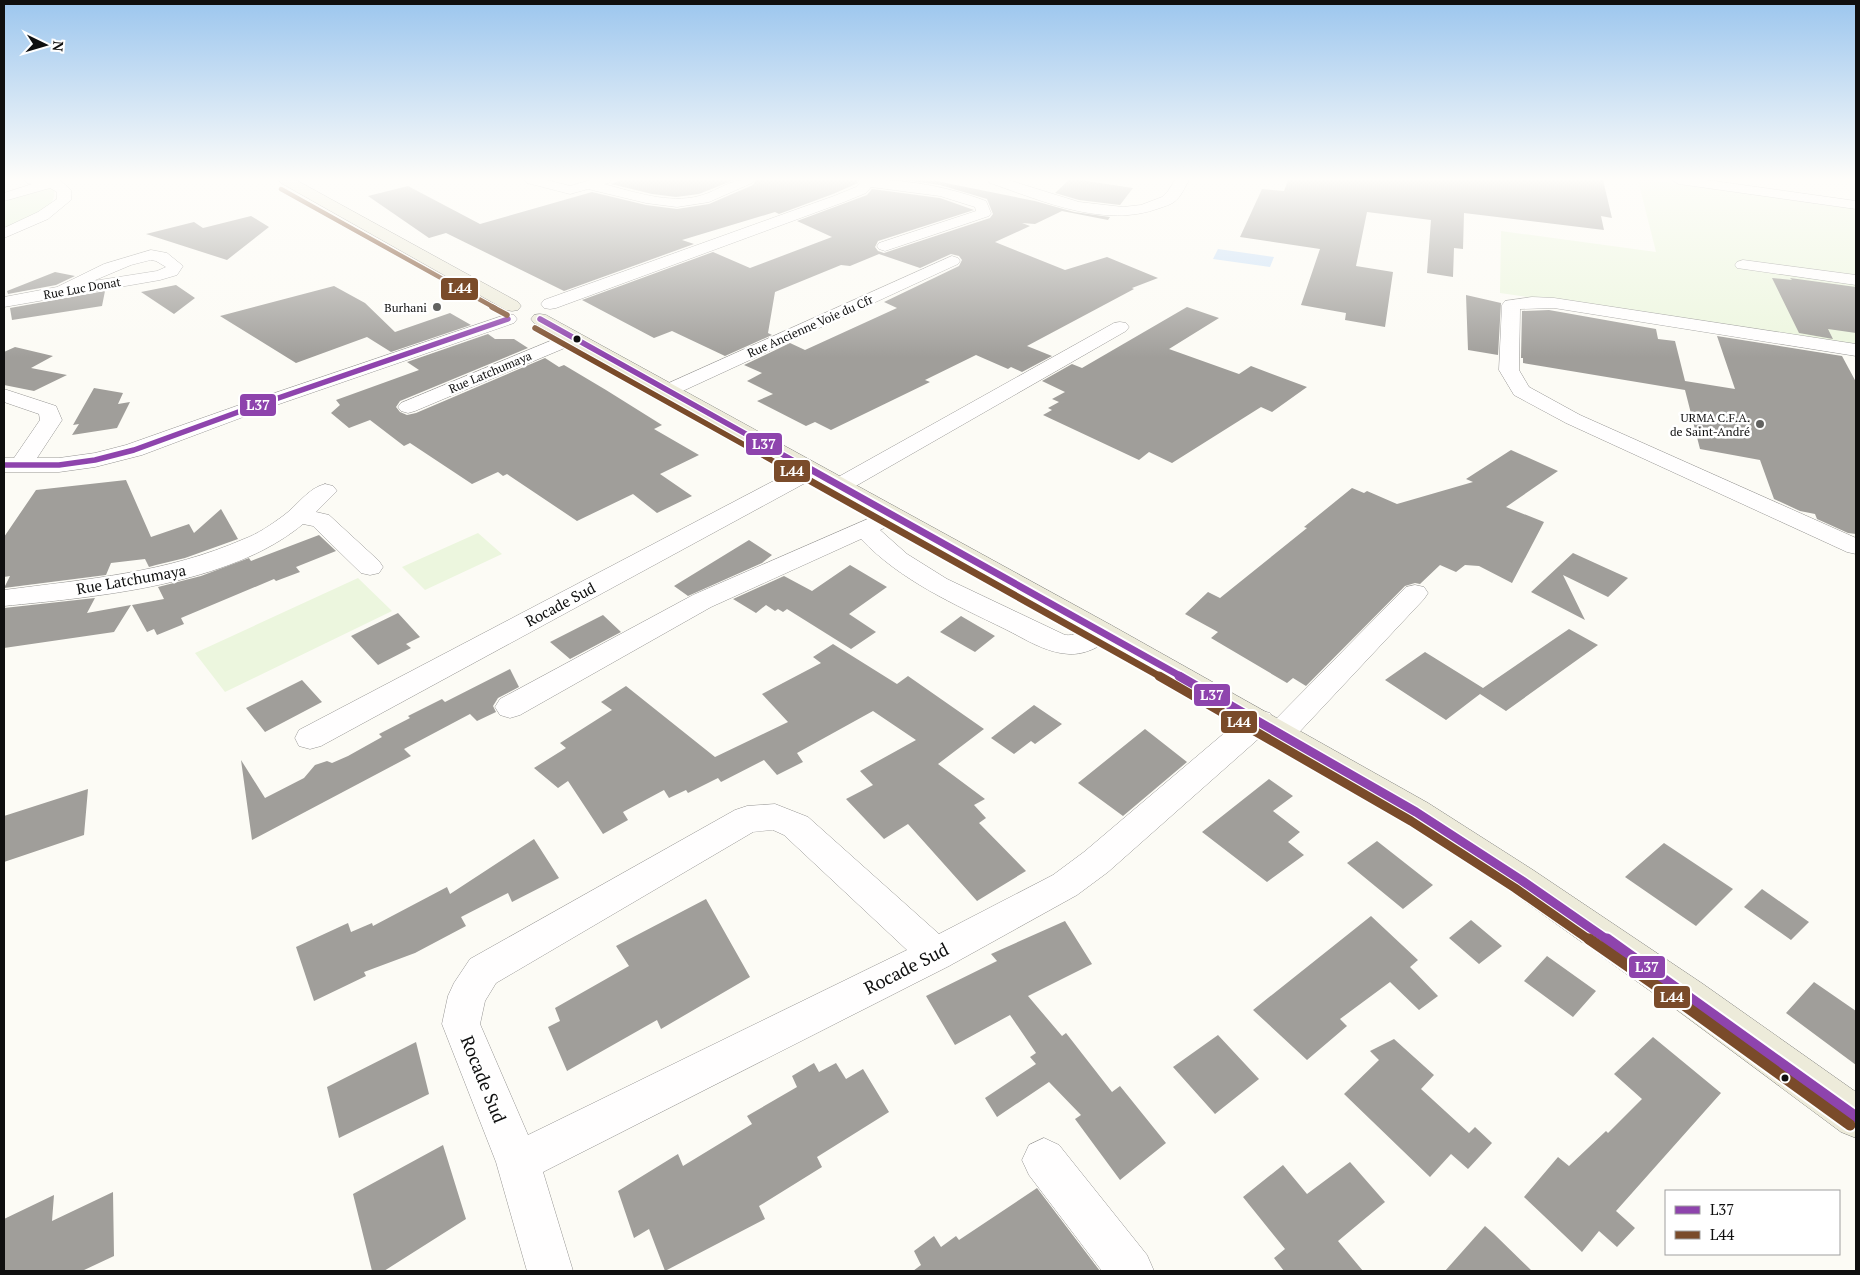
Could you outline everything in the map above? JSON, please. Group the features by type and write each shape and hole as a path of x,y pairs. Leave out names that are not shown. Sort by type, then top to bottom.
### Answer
{"main road":[{"path":"398,240 528,309 572,338 1101,631 1416,812 1521,880 1690,997 1856,1117"}],"street":[{"path":"13,465 59,465 95,460 134,450 726,240"},
{"path":"885,246 904,240"},
{"name":"Rue Ancienne Voie du Cfr","path":"667,391 952,261"},
{"path":"1743,265 1856,280"},
{"name":"Rue Luc Donat","path":"4,302 62,290 160,275"},
{"path":"1856,350 1554,304 1532,302 1511,305 1509,370 1521,391 1573,419 1856,547"},
{"path":"839,486 1120,327"},
{"name":"Rue Latchumaya","path":"408,407 572,338"},
{"path":"4,396 49,410 51,420 13,465"},
{"name":"Rocade Sud","path":"310,738 810,471"},
{"name":"Rue Latchumaya","path":"4,598 148,579 196,568 248,546 281,529 300,516 324,491"},
{"path":"510,707 702,602 893,515"},
{"path":"300,516 321,520 370,567"},
{"path":"865,529 879,545 908,566 949,591 1048,638 1070,645 1089,641 1101,631"},
{"name":"Rocade Sud","path":"518,1162 936,954 1073,879 1270,727 1415,593"},
{"name":"Rocade Sud","path":"550,1271 518,1162 461,1024 467,996 483,971 747,820 776,817 796,826 936,954"},
{"path":"1044,1160 1132,1271"}],"green space":[{"path":"1501,240 1564,240 1656,252 1653,240 1856,240 1856,346 1500,293"},
{"path":"478,533 502,554 425,590 402,567"},
{"path":"358,578 392,611 225,692 195,653"}],"water":[{"path":"1218,249 1274,257 1270,267 1213,259"}],"building":[{"path":"163,240 253,240 227,260"},
{"path":"459,240 684,240 682,240 694,244 564,291"},
{"path":"825,240 883,240 878,241 875,247 878,251 884,253 925,240 1000,240 995,242 1065,270 1107,257 1158,278 1132,288 1134,289 1027,346 1052,356 1022,372 1011,367 1008,369 976,355 925,380 930,382 831,430 815,422 806,426 757,401 773,394 747,381 762,373 744,365 790,343 805,350 897,308 884,302 959,266 962,260 959,256 951,254 920,268 879,254 850,266 841,265 775,292 768,333 772,335 725,356 672,331 654,338 582,300 713,252 750,268"},
{"path":"1257,240 1361,240 1356,266 1393,272 1385,327 1345,320 1346,313 1301,305 1320,249"},
{"path":"1430,240 1463,240 1463,249 1454,248 1453,277 1427,273"},
{"path":"55,272 75,276 56,285 8,294 7,291"},
{"path":"1772,278 1792,280 1790,278 1856,287 1856,333 1828,329 1833,339 1799,333"},
{"path":"176,285 195,298 174,314 141,292"},
{"path":"334,286 365,303 395,332 450,313 471,325 391,352 367,337 296,363 220,316"},
{"path":"105,291 102,306 12,320 10,308"},
{"path":"1466,295 1501,303 1498,355 1468,350"},
{"path":"1187,307 1219,318 1169,349 1239,374 1251,366 1307,387 1272,412 1261,407 1172,463 1149,452 1139,460 1043,415 1052,410 1048,408 1059,402 1052,399 1065,392 1042,381 1072,364 1082,368"},
{"path":"1549,310 1656,329 1658,339 1675,341 1685,381 1735,389 1717,336 1842,356 1856,382 1856,534 1848,533 1817,519 1815,514 1800,511 1774,499 1760,460 1700,449 1685,390 1523,363 1523,358 1521,358 1522,311"},
{"path":"488,334 495,339 514,339 528,348 400,401 396,407 400,412 407,415 416,413 545,358 559,367 564,365 662,425 654,429 699,455 660,474 692,496 657,513 633,494 577,521 507,474 503,476 498,472 472,484 410,443 404,446 370,420 349,428 331,413 340,405 336,400 419,370 407,362"},
{"path":"15,347 53,356 31,368 67,375 34,391 4,385 4,352"},
{"path":"94,388 123,393 118,404 130,402 117,428 72,435 79,424 73,425"},
{"path":"1511,450 1558,471 1506,507 1544,522 1512,583 1479,566 1465,565 1456,572 1440,565 1420,584 1415,583 1405,586 1306,686 1293,678 1287,683 1211,638 1218,632 1185,614 1208,592 1220,598 1307,528 1304,527 1352,488 1364,493 1367,491 1397,504 1473,482 1466,479"},
{"path":"126,480 151,537 189,524 194,533 221,509 238,539 185,558 149,567 145,559 111,563 106,575 4,588 10,576 4,577 4,537 36,490"},
{"path":"319,535 336,551 296,567 300,572 276,581 274,579 181,618 184,624 157,635 154,629 147,632 132,605 164,599 158,587 201,576 249,558 251,561"},
{"path":"749,540 772,555 762,563 688,596 674,586"},
{"path":"1573,553 1628,578 1608,597 1563,575 1585,620 1531,592"},
{"path":"850,565 887,587 849,614 876,632 851,649 787,609 783,612 778,609 775,611 766,605 756,613 733,599 784,576 812,591"},
{"path":"95,598 87,613 131,605 114,632 4,648 4,608"},
{"path":"398,613 420,637 406,644 411,648 378,665 351,636"},
{"path":"603,615 621,632 570,659 550,642"},
{"path":"961,616 995,636 975,652 940,632"},
{"path":"1569,629 1598,645 1506,711 1480,694 1446,720 1385,680 1425,652 1483,688"},
{"path":"833,644 897,684 908,676 984,729 938,764 985,799 974,805 986,818 979,823 1026,871 977,901 908,824 884,839 846,799 873,785 860,771 916,740 873,711 797,753 803,762 777,775 764,760 721,782 718,778 688,793 686,790 669,798 664,790 623,812 628,820 603,834 568,781 558,788 534,768 566,748 560,743 612,710 601,702 626,686 715,757 788,722 762,694 821,663 813,657"},
{"path":"510,669 519,687 498,698 493,706 496,712 477,721 470,714 404,749 411,756 252,840 241,760 265,798 304,778 315,765 327,761 332,763 382,737 379,734 410,718 408,716 442,699 445,702"},
{"path":"302,680 322,702 265,732 246,708"},
{"path":"1034,705 1062,724 1035,744 1031,741 1014,754 991,738"},
{"path":"1145,729 1187,762 1123,816 1078,783"},
{"path":"1269,779 1293,796 1273,811 1300,832 1288,842 1304,855 1267,882 1202,832"},
{"path":"88,789 84,835 4,862 4,816"},
{"path":"534,839 559,878 512,902 508,893 461,917 466,926 415,953 364,972 366,976 314,1001 296,947 348,923 351,932 372,923 373,926 447,887 450,894"},
{"path":"1377,841 1433,885 1403,909 1347,863"},
{"path":"1664,843 1733,889 1696,926 1625,877"},
{"path":"1762,889 1809,922 1791,940 1744,907"},
{"path":"706,899 750,977 661,1029 657,1020 567,1071 548,1027 560,1021 555,1008 629,966 616,946"},
{"path":"1371,916 1418,960 1410,967 1438,996 1419,1010 1390,982 1340,1019 1347,1026 1307,1060 1253,1010"},
{"path":"1471,920 1502,946 1479,964 1449,938"},
{"path":"1065,921 1092,964 1028,996 1062,1036 1066,1033 1112,1092 1120,1086 1166,1143 1120,1180 1075,1119 1081,1115 1049,1082 997,1117 985,1098 1036,1064 1030,1057 1036,1053 1010,1015 955,1045 926,996 997,961 991,954"},
{"path":"1547,956 1596,991 1573,1017 1524,981"},
{"path":"1814,982 1856,1011 1856,1065 1786,1013"},
{"path":"1218,1035 1259,1079 1215,1114 1173,1067"},
{"path":"1653,1037 1721,1093 1616,1211 1635,1228 1617,1247 1599,1231 1582,1252 1524,1197 1558,1157 1569,1166 1606,1131 1608,1133 1642,1099 1614,1074"},
{"path":"1394,1039 1434,1075 1421,1089 1469,1133 1475,1127 1492,1143 1468,1169 1451,1154 1430,1177 1344,1094 1379,1060 1370,1051"},
{"path":"416,1042 429,1094 339,1138 327,1087"},
{"path":"814,1063 819,1072 836,1063 846,1079 863,1069 889,1112 817,1157 822,1167 759,1206 765,1219 665,1271 649,1229 634,1238 618,1191 678,1154 683,1166 752,1124 747,1116 797,1087 792,1076"},
{"path":"443,1145 466,1219 384,1271 372,1271 353,1194"},
{"path":"1350,1162 1385,1202 1338,1241 1363,1271 1284,1271 1274,1258 1285,1249 1243,1197 1283,1165 1307,1194"},
{"path":"1037,1188 1100,1271 913,1271 921,1265 914,1251 934,1236 941,1247 956,1236 959,1240"},
{"path":"113,1192 114,1256 82,1271 4,1271 4,1219 54,1195 52,1221"},
{"path":"1485,1226 1494,1234 1532,1271 1445,1271"}],"transit line":[{"name":"L44","path":"372,240 507,315"},
{"name":"L37","path":"4,465 59,465 95,460 134,450 252,407 508,319"},
{"name":"L37","path":"540,319 1101,631 1416,812 1521,880 1690,997 1856,1117"},
{"name":"L44","path":"535,328 1096,640 1411,821 1515,888 1684,1005 1850,1125"}],"place":[{"name":"Burhani","path":"437,307"},
{"name":"URMA C.F.A. de Saint-André","path":"1760,424"}]}
